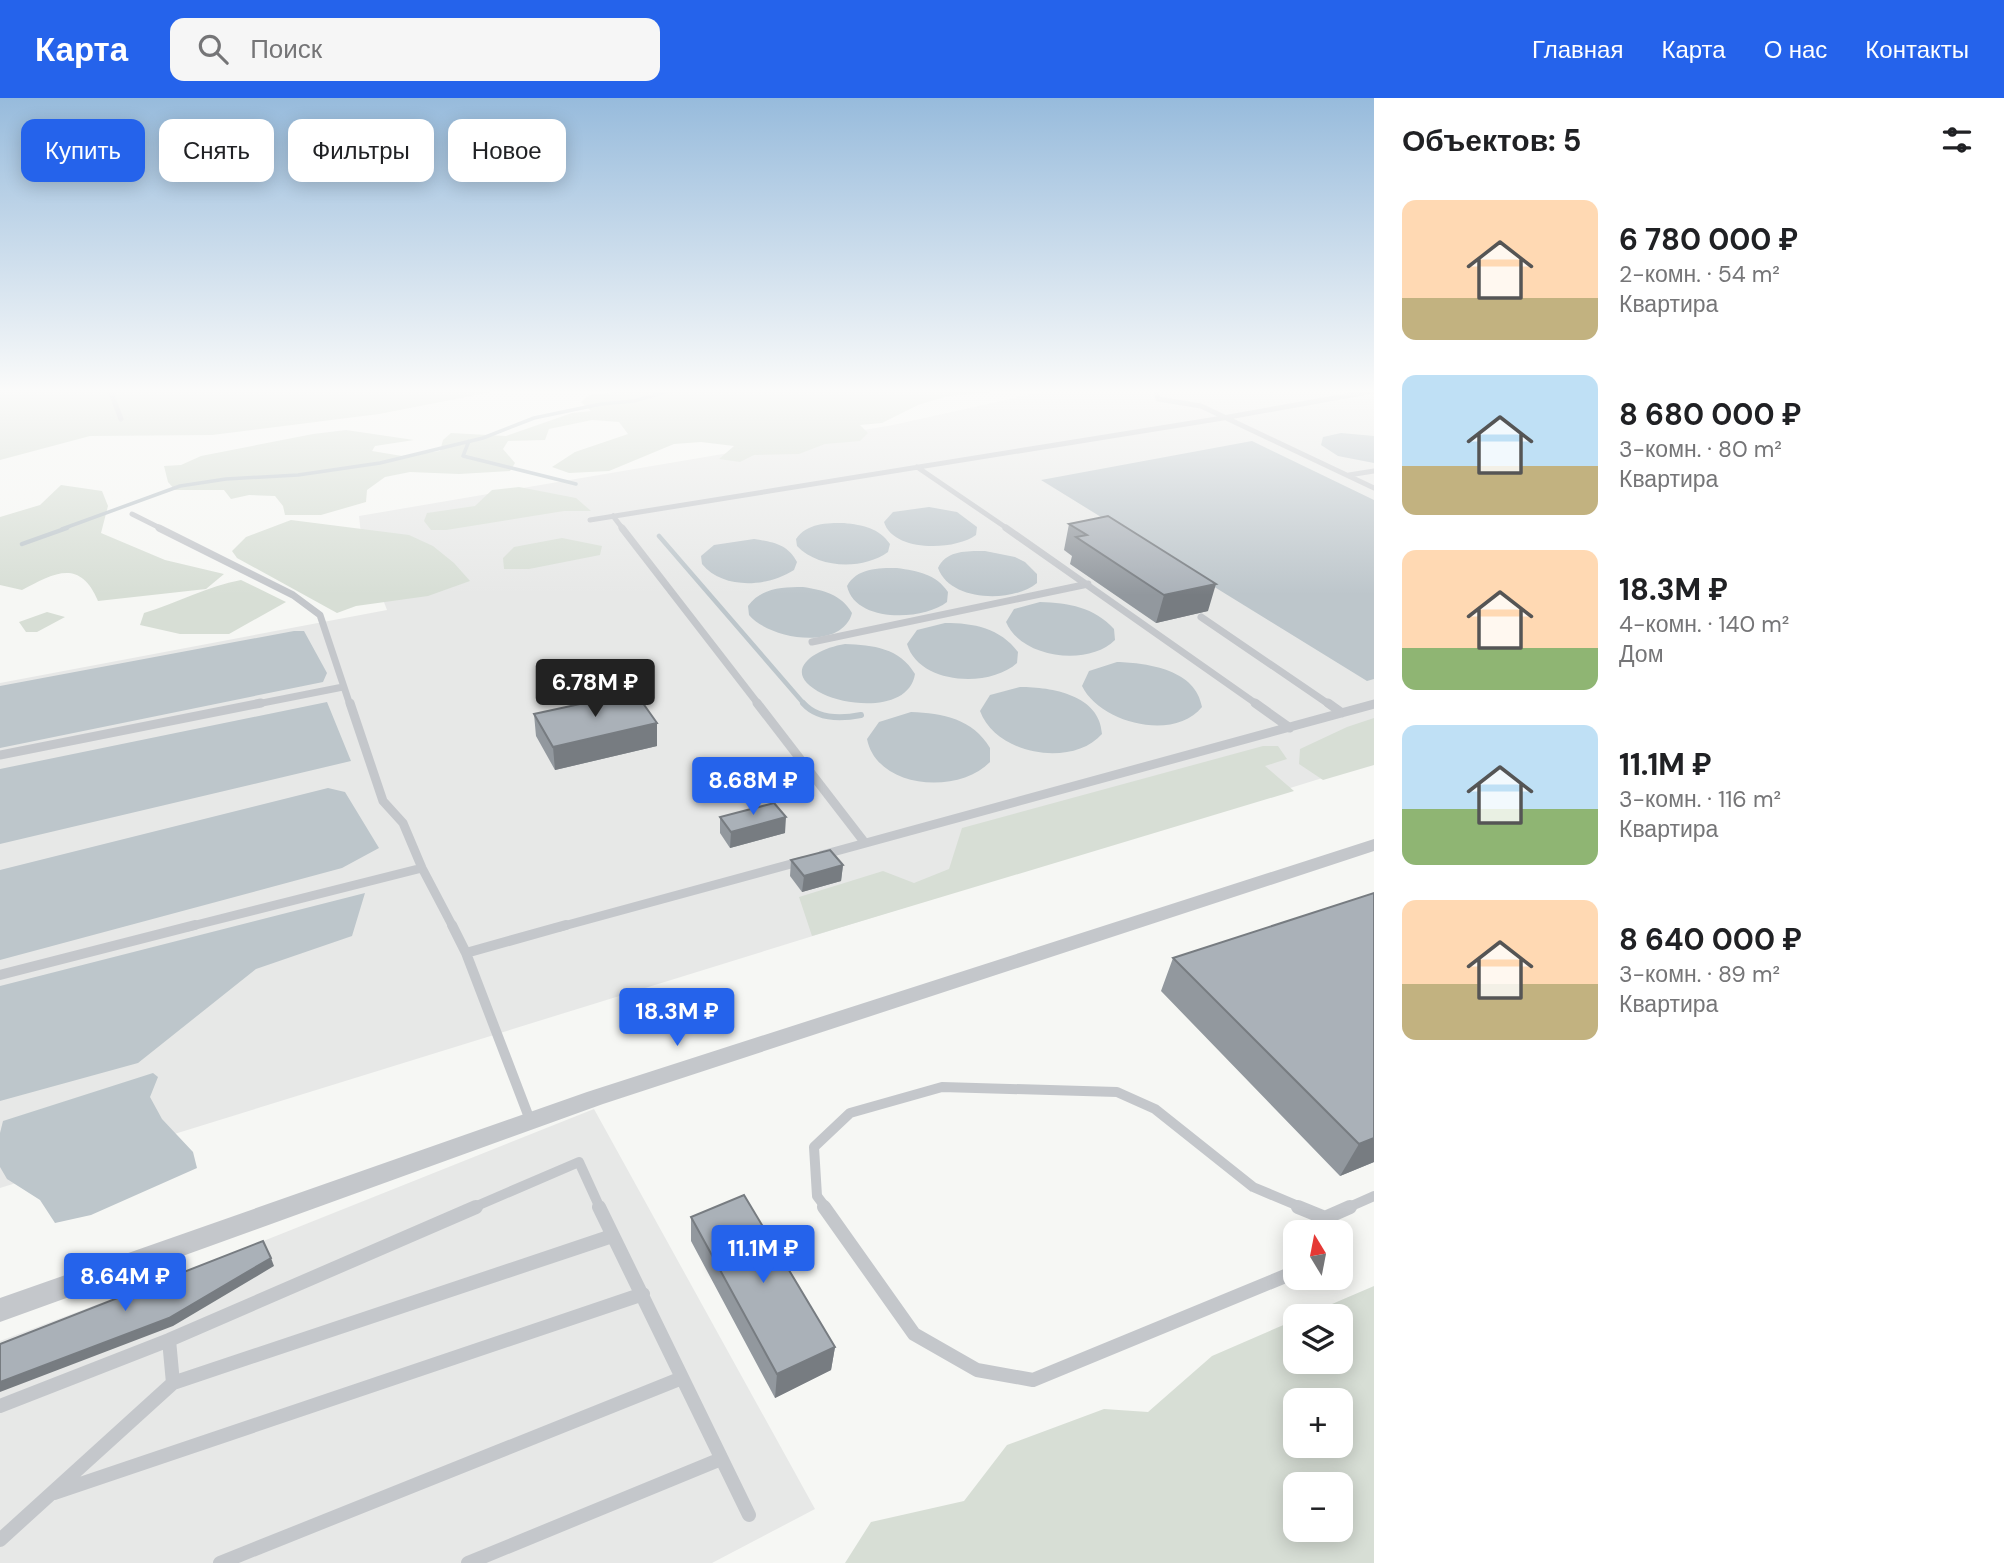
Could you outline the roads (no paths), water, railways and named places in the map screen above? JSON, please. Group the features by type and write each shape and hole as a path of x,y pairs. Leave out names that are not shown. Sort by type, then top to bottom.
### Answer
{"street":[{"path":"0,1310 530,1120 1005,962 1374,845"}],"lane":[{"path":"590,520 971,458"},
{"path":"1309,458 1374,488"},
{"path":"917,467 1088,584 1290,728"},
{"path":"1347,476 1374,471"},
{"path":"132,514 293,595 320,615 383,801 403,823 422,868 466,953 530,1120"},
{"path":"614,516 865,844"},
{"path":"812,642 1088,584"},
{"path":"1201,617 1342,713"},
{"path":"0,755 343,687"},
{"path":"466,953 1374,704"},
{"path":"0,975 422,868"},
{"path":"1283,1277 1032,1380 977,1370 914,1334 817,1196 814,1147 850,1114 942,1087 1117,1091 1155,1109 1253,1186 1325,1218 1374,1196"},
{"path":"0,1406 169,1340 579,1162 612,1236 643,1294 749,1515"},
{"path":"0,1540 173,1383 612,1236"},
{"path":"54,1493 643,1294"},
{"path":"169,1340 173,1383"},
{"path":"220,1563 682,1378"},
{"path":"468,1563 720,1459"}],"waterway":[{"path":"62,529 180,486 226,479 298,475 399,458"},
{"path":"473,458 576,484"},
{"path":"22,544 67,528"},
{"path":"659,536 805,705"},
{"path":"805,705 816,713 830,717 861,715"}]}
